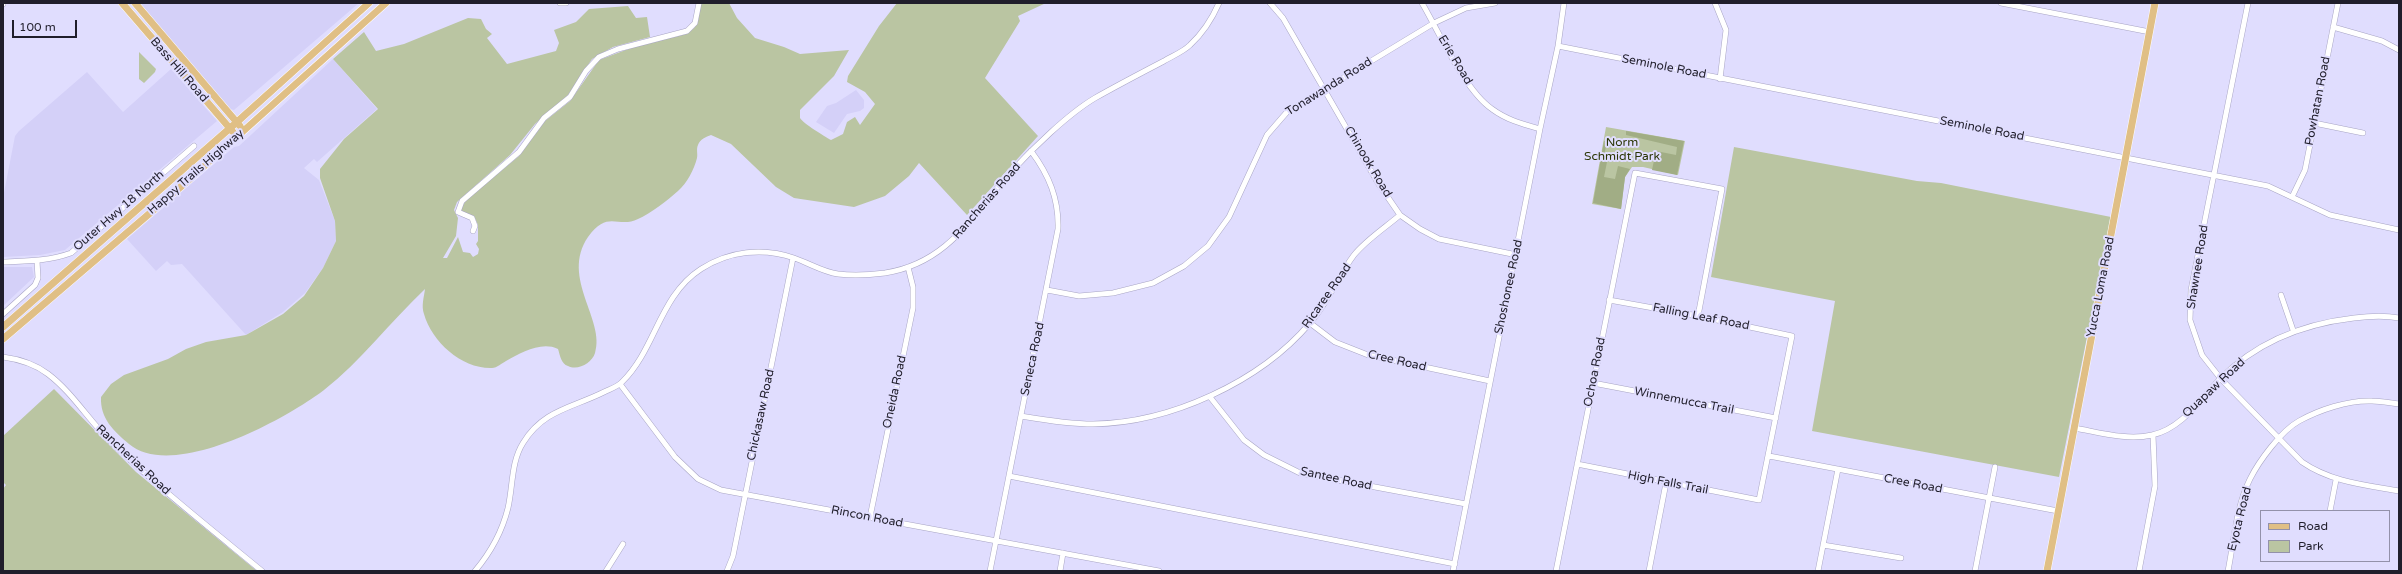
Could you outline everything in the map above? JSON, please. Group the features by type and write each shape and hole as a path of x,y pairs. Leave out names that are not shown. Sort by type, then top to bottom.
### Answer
{"main road":[{"name":"Bass Hill Road","path":"122,3 237,137"},
{"name":"Bass Hill Road","path":"134,3 244,131"},
{"name":"Happy Trails Highway","path":"3,327 237,122 369,3"},
{"name":"Happy Trails Highway","path":"3,339 244,131 386,3"},
{"name":"Yucca Loma Road","path":"2047,571 2155,3"}],"street":[{"path":"560,3 566,3"},
{"path":"473,231 475,226 472,218 458,212 462,201 519,152 544,118 570,96 593,63 599,57 618,50 687,31 694,23 699,3"},
{"name":"Rancherias Road","path":"475,571 497,541 508,508 516,460 522,444 536,425 558,409 589,400 620,384 642,359 665,309 678,288 698,270 719,258 741,253 770,252 793,258 837,274 885,273 908,267 928,259 953,241 1010,173 1031,151 1092,99 1188,47 1212,20 1219,3"},
{"name":"Chinook Road","path":"1270,3 1283,18 1325,88 1378,183 1400,215 1420,229 1440,239 1516,254"},
{"name":"Erie Road","path":"1422,3 1470,86 1491,109 1515,123 1540,129"},
{"name":"Tonawanda Road","path":"1047,290 1079,296 1113,293 1153,283 1184,266 1208,246 1229,218 1267,135 1287,112 1434,23 1466,8 1496,3"},
{"name":"Shoshonee Road","path":"1454,571 1490,381 1558,46 1564,3"},
{"path":"1715,3 1726,30 1720,79"},
{"path":"2001,3 2150,32"},
{"name":"Shawnee Road","path":"2248,3 2192,290 2190,320 2202,355 2221,379 2302,462 2318,473 2336,480 2399,491"},
{"name":"Powhatan Road","path":"2292,197 2305,170 2338,3"},
{"path":"2333,27 2375,38 2399,50"},
{"name":"Seminole Road","path":"1558,46 2268,186 2316,210 2330,215 2399,230"},
{"path":"2314,123 2363,133"},
{"name":"Outer Hwy 18 North","path":"3,262 37,261 56,258 71,253 194,146"},
{"name":"Seneca Road","path":"990,571 1058,229 1058,210 1052,186 1031,151"},
{"name":"Ochoa Road","path":"1556,571 1635,173 1722,189 1698,316"},
{"name":"Ricaree Road","path":"1021,416 1054,422 1094,424 1146,418 1210,397 1250,374 1278,353 1310,323 1355,254 1400,215"},
{"name":"Chickasaw Road","path":"727,571 733,556 793,258"},
{"path":"3,314 35,285 38,278 37,261"},
{"name":"Oneida Road","path":"870,517 913,308 913,287 908,267"},
{"path":"2281,295 2293,330"},
{"name":"Falling Leaf Road","path":"1609,300 1698,316 1792,336 1776,418"},
{"name":"Quapaw Road","path":"2074,428 2119,435 2153,435 2178,423 2221,379 2256,349 2293,330 2338,320 2384,315 2399,318"},
{"name":"Cree Road","path":"1310,323 1335,342 1368,355 1490,381"},
{"name":"Rancherias Road","path":"4,358 28,363 47,373 60,384 107,439 149,478 262,571"},
{"name":"Winnemucca Trail","path":"1593,383 1776,418"},
{"name":"Rincon Road","path":"620,384 675,457 698,479 721,490 1159,571"},
{"name":"Santee Road","path":"1210,397 1244,440 1264,455 1300,473 1466,504"},
{"name":"Eyota Road","path":"2228,571 2240,510 2250,480 2265,455 2280,439 2298,422 2335,407 2371,401 2399,404"},
{"path":"1769,456 1776,418"},
{"path":"2139,571 2155,486 2153,435"},
{"name":"Cree Road","path":"1769,456 2058,511"},
{"name":"High Falls Trail","path":"1577,464 1666,483 1759,500 1769,456"},
{"path":"1975,571 1995,467"},
{"path":"1818,571 1838,469"},
{"path":"1009,476 1455,564"},
{"path":"2330,510 2336,480"},
{"path":"1649,571 1666,483"},
{"path":"606,571 623,544"},
{"path":"1823,545 1901,558"},
{"path":"1060,571 1063,553"}],"shaded area":[{"path":"138,3 359,3 234,110 230,109"},
{"path":"333,59 377,109 317,162 314,159 304,168 319,180 335,221 336,241 323,268 305,293 283,312 246,335 182,264 171,265 167,261 156,271 127,239 234,147 239,146"},
{"path":"171,69 217,121 65,250 40,255 3,257 3,198 15,136 19,131 87,72 123,112"},
{"path":"856,90 864,100 864,108 860,111 847,114 834,133 816,122 827,106 836,103"},
{"path":"3,267 32,267 34,277 3,306"}],"green space":[{"path":"701,3 729,3 737,18 755,38 784,47 800,54 849,50 834,76 800,110 800,118 802,121 831,140 843,134 847,122 855,117 860,125 875,104 865,92 847,82 848,76 879,26 897,3 1046,3 1018,16 1020,21 985,78 1038,136 967,215 919,163 909,176 885,196 854,207 794,198 776,187 731,144 711,135 700,141 697,148 697,158 690,176 681,188 669,198 638,219 625,222 613,221 601,224 588,237 581,252 579,268 581,283 595,327 597,340 593,357 588,363 580,367 566,365 561,359 558,349 545,346 531,349 494,368 481,367 459,359 441,344 428,324 423,311 425,289 338,379 324,390 284,416 229,442 200,451 173,455 148,453 129,444 109,424 103,412 101,397 111,384 124,375 168,359 186,349 206,342 246,335 283,314 304,296 323,268 336,241 335,221 320,178 320,169 344,139 378,109 333,59 364,32 376,51 404,44 468,18 481,19 486,29 492,34 487,38 507,64 556,51 559,43 554,30 576,22 589,9 628,6 636,18 647,17 650,37 613,47 592,59 568,95 535,124 510,155 457,202 454,210 458,218 456,236 443,258 447,258 458,237 463,252 470,253 473,257 478,254 479,249 476,244 478,241 478,225 474,216 460,211 466,200 519,156 545,121 570,101 599,60 631,48 686,34 694,28 698,21"},
{"path":"139,52 156,69 144,83 139,79"},
{"name":"Norm Schmidt Park","path":"1606,127 1685,141 1678,175 1643,167 1632,167 1625,177 1621,209 1592,204"},
{"path":"1626,131 1684,141 1677,175 1652,170 1656,151 1676,155 1677,147 1626,135"},
{"path":"1604,141 1607,141 1604,156 1608,157 1604,177 1615,179 1618,166 1630,169 1625,177 1621,209 1593,203"},
{"path":"1734,147 1917,181 1941,183 2111,217 2059,477 1812,431 1835,301 1711,277"},
{"path":"54,389 136,472 257,571 3,571 3,489 6,485 3,482 3,436"}]}
